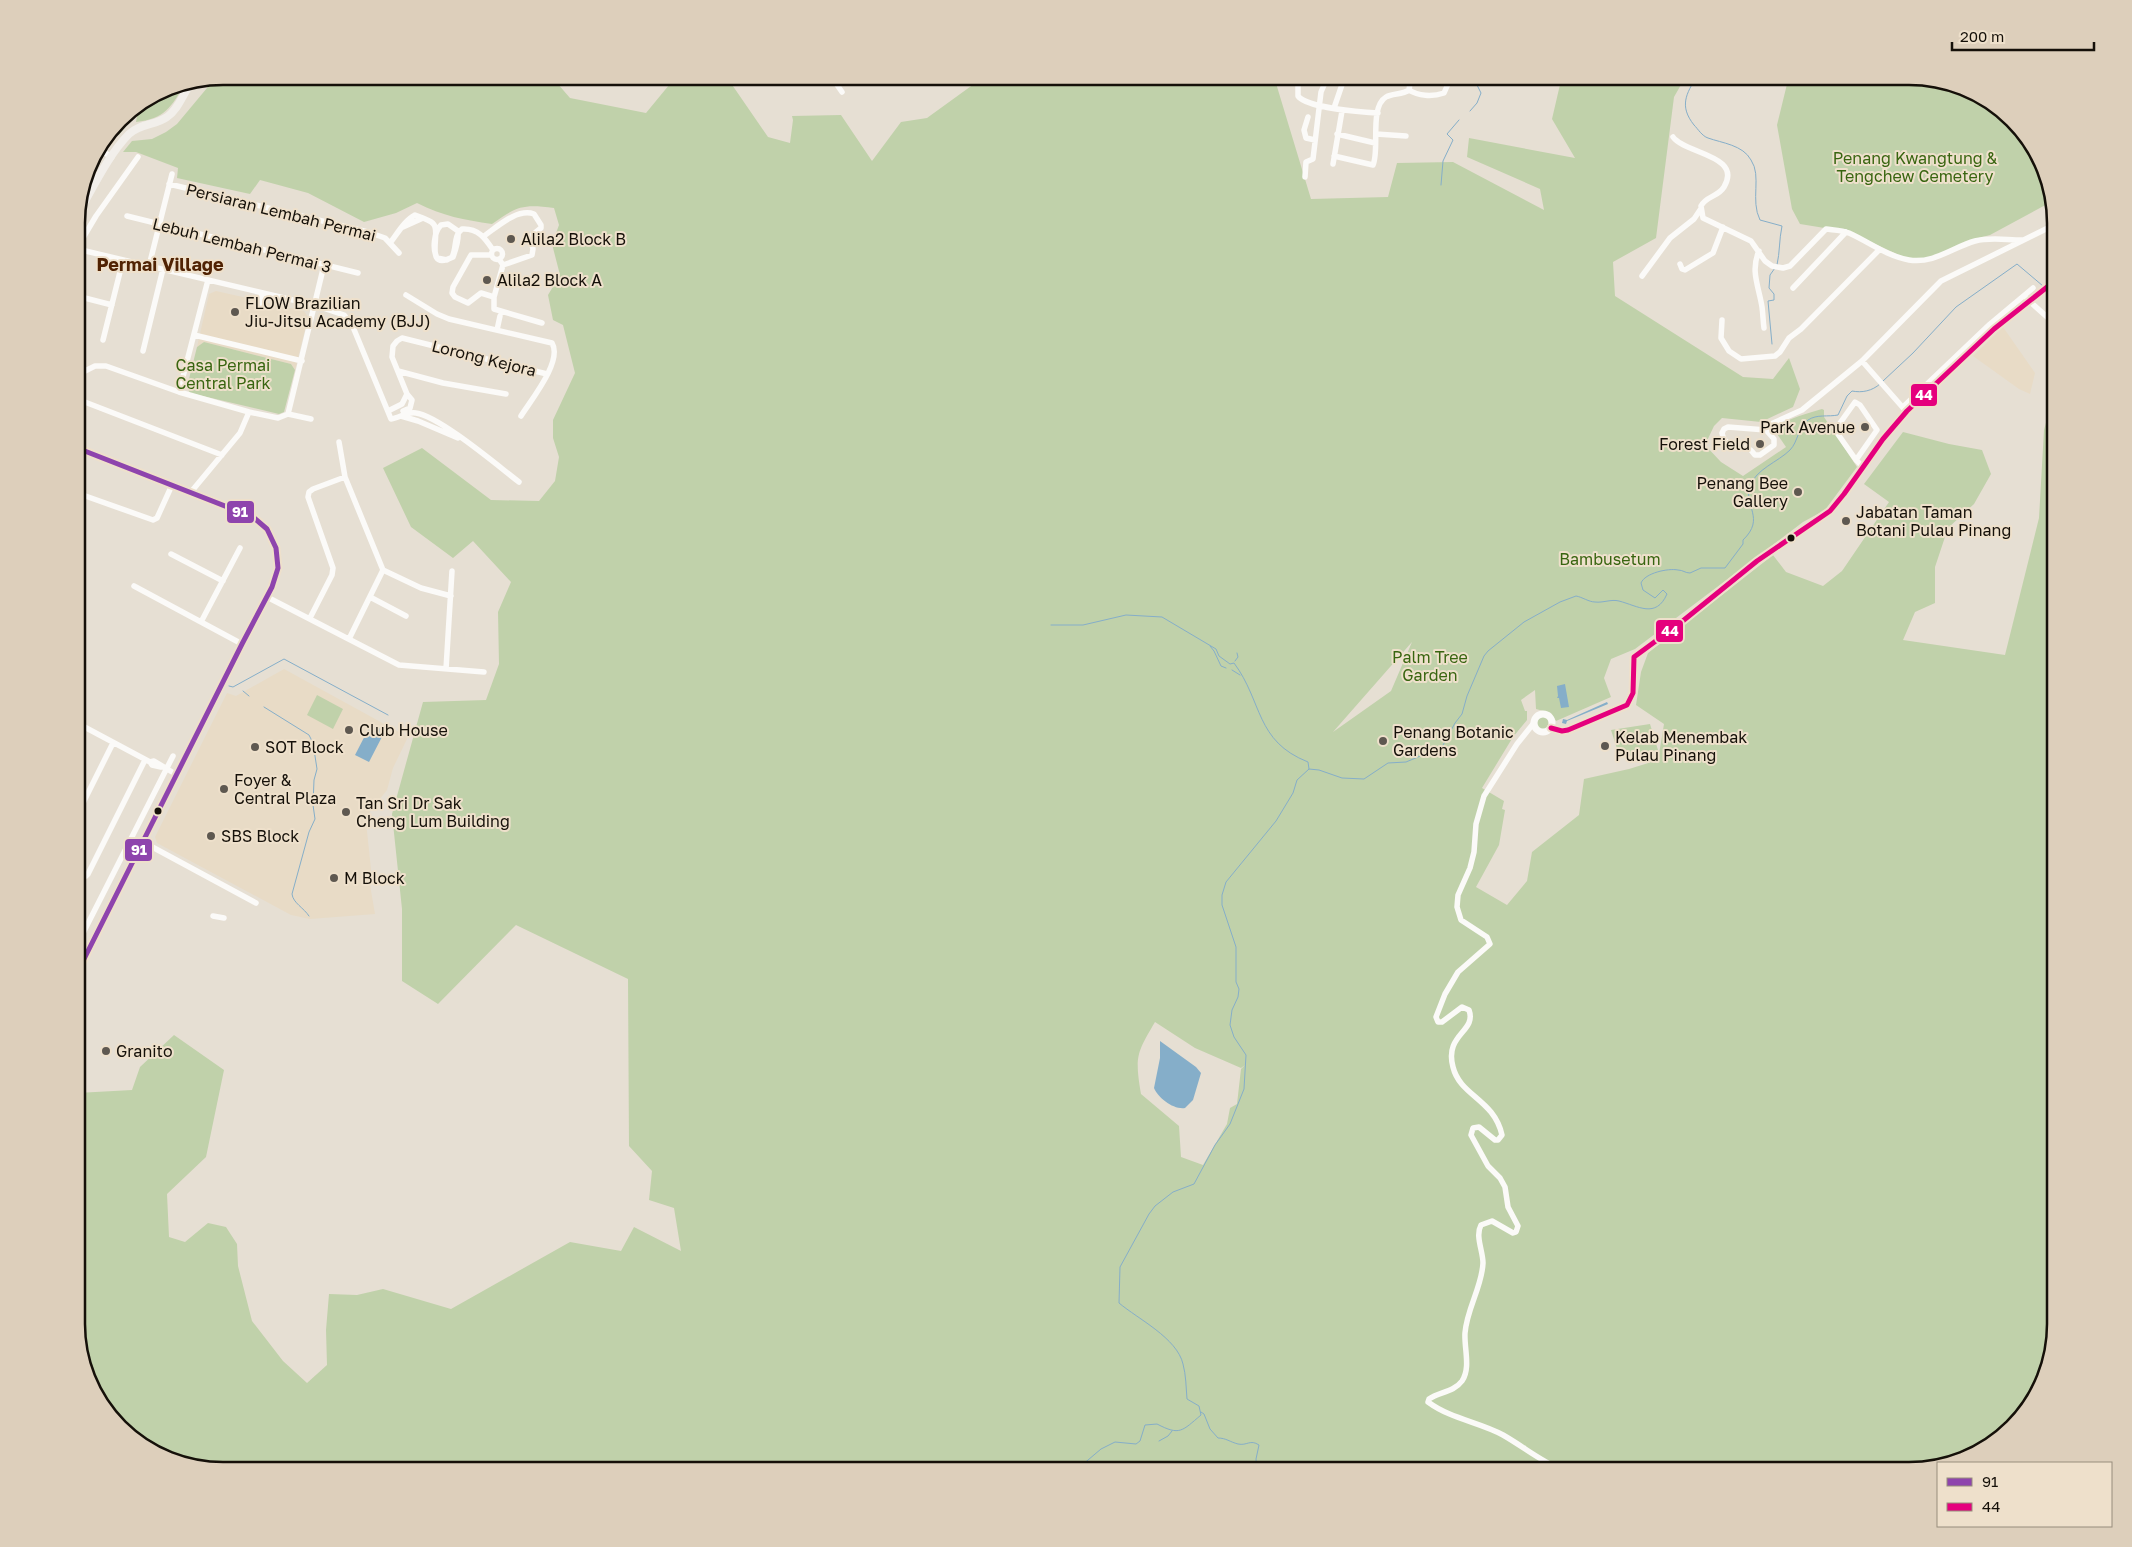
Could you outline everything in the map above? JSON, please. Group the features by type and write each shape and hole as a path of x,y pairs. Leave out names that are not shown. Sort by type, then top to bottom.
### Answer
{"main road":[{"path":"88,195 129,134 136,129 158,122 172,113 187,90"}],"street":[{"path":"837,85 842,92"},
{"path":"1298,85 1297,92 1300,99 1342,111 1378,113"},
{"path":"1305,177 1305,164 1313,159 1321,92 1324,85"},
{"path":"1334,108 1342,85"},
{"path":"1409,90 1410,85"},
{"path":"1409,90 1416,95 1434,95 1444,93 1448,85"},
{"path":"1334,156 1372,166 1375,162 1378,113 1385,98 1409,90"},
{"path":"1333,164 1342,111"},
{"path":"1308,117 1304,134 1306,138 1315,140"},
{"path":"1337,134 1375,143"},
{"path":"1376,134 1406,136"},
{"path":"1642,276 1670,238 1694,219 1706,200 1716,195 1727,181 1727,172 1717,159 1683,145 1673,136"},
{"path":"104,153 112,157"},
{"path":"85,234 138,157"},
{"path":"148,266 172,174"},
{"name":"Persiaran Lembah Permai","path":"170,184 368,232 385,238 399,253"},
{"path":"1700,210 1703,218"},
{"path":"499,259 494,259 484,236 509,219 524,214 534,214 538,218 541,228 530,237 533,250 532,255 502,266"},
{"name":"Persiaran Lembah Permai","path":"390,243 411,217 415,215 435,226 434,254 441,259 446,260 453,257 459,235 458,231 453,226 442,224 436,232 434,253 438,258 442,260 447,260 454,253 457,235 462,230 472,230 484,236"},
{"name":"Lebuh Lembah Permai 3","path":"126,216 358,273"},
{"path":"1694,219 1703,218 1737,233 1751,241 1765,261 1774,267 1782,268 1790,266 1826,229 1846,232 1879,250 1909,260 1926,260 1976,241 1990,239 2022,240"},
{"path":"1680,264 1682,269 1685,270 1713,253 1722,228"},
{"path":"1766,430 1771,424 1802,410 1862,361 1941,281 2047,228"},
{"path":"1793,288 1846,232"},
{"path":"494,298 481,293 468,302 455,297 452,293 453,287 471,255 492,252 496,249 501,251 502,254 499,259"},
{"path":"85,250 314,305 344,315 350,320 392,419 401,416 461,439 519,482"},
{"path":"1722,320 1721,338 1729,351 1741,359 1775,356 1789,338 1801,329 1879,250"},
{"path":"1759,251 1754,269 1762,306 1764,328"},
{"path":"499,259 502,266 494,298 493,306 495,310 542,324"},
{"path":"103,340 123,260"},
{"path":"288,414 324,264"},
{"path":"143,351 163,269"},
{"path":"180,392 208,280"},
{"path":"2027,298 2047,287"},
{"path":"1551,728 1562,731 1568,730 1627,705 1631,699 1634,657 1679,624 1757,561 1830,511 1905,409 2027,298 2033,288"},
{"path":"259,304 262,293"},
{"path":"406,295 449,319 552,344 555,354 547,374 521,416"},
{"path":"85,298 112,305"},
{"path":"2027,298 2047,317"},
{"path":"497,330 500,316"},
{"path":"194,335 302,361"},
{"name":"Lorong Kejora","path":"389,414 402,404 407,394 392,352 397,341 402,338 547,374"},
{"path":"1862,361 1905,409"},
{"path":"85,371 95,366 106,366 180,392 248,412 278,418 288,414 311,419"},
{"path":"398,372 443,383 506,394"},
{"path":"85,402 222,455"},
{"path":"1856,460 1877,431 1860,404 1855,402 1835,431 1856,460 1863,466"},
{"path":"191,492 240,433 248,412"},
{"path":"1728,427 1766,430 1775,443 1758,456 1748,447 1727,443 1722,436 1723,430 1728,427"},
{"path":"339,442 345,477 383,570 421,588 451,596"},
{"path":"85,451 253,517 267,529 272,537 279,558 276,576 267,597 85,956"},
{"path":"310,618 332,574 333,568 308,500 309,492 345,477"},
{"path":"85,496 153,520 158,518 172,485"},
{"path":"201,622 240,548"},
{"path":"171,554 223,581"},
{"path":"349,639 383,570"},
{"path":"446,669 452,571"},
{"path":"134,586 242,644"},
{"path":"267,597 399,665 484,672"},
{"path":"370,597 406,616"},
{"path":"1533,724 1536,730 1541,733 1547,732 1551,728 1552,721 1546,714 1537,716 1484,796 1476,824 1474,852 1470,868 1458,895 1457,907 1461,920 1487,937 1490,944 1458,972 1445,994 1436,1017 1438,1022 1442,1022 1462,1007 1469,1010 1471,1014 1469,1024 1455,1041 1451,1048 1450,1056 1454,1073 1462,1085 1484,1103 1500,1125 1502,1135 1498,1140 1495,1140 1479,1127 1473,1128 1471,1135 1488,1166 1500,1178 1505,1187 1508,1208 1518,1226 1516,1232 1513,1233 1492,1221 1481,1225 1479,1233 1482,1251 1482,1273 1465,1331 1466,1372 1459,1385 1454,1389 1434,1395 1428,1399 1428,1402 1466,1421 1502,1434 1544,1462"},
{"path":"85,728 177,774"},
{"path":"85,797 113,742"},
{"path":"85,928 164,768 174,756"},
{"path":"85,876 148,761"},
{"path":"143,842 256,903"},
{"path":"213,916 224,918"}],"shaded area":[{"path":"115,137 116,138 112,145 109,145"},
{"path":"216,291 304,311 308,317 295,370 291,364 204,342 197,347 209,294"},
{"path":"2003,327 2035,373 2030,394 2019,389 1973,356"},
{"path":"284,669 408,737 393,768 387,790 371,810 366,822 371,869 370,885 375,914 310,919 291,915 157,843 155,837 227,693 236,696"}],"green space":[{"path":"559,85 570,98 646,113 669,85 732,85 768,137 790,143 792,116 841,115 872,161 901,122 927,118 973,85 1277,85 1311,199 1388,197 1397,163 1453,162 1544,210 1540,189 1467,157 1469,138 1575,158 1552,119 1560,85 1681,85 1674,97 1656,238 1613,262 1615,296 1743,377 1773,379 1789,358 1800,389 1793,407 1761,422 1722,418 1714,426 1705,445 1721,462 1743,476 1786,447 1773,428 1797,417 1822,409 1824,410 1824,417 1857,467 1825,510 1803,522 1635,649 1611,659 1604,678 1611,697 1556,721 1551,713 1536,709 1535,690 1521,700 1525,711 1527,711 1527,720 1513,737 1482,788 1504,801 1502,809 1505,810 1499,845 1476,887 1507,905 1527,881 1532,852 1579,815 1584,779 1629,769 1658,760 1664,724 1636,705 1641,672 1648,653 1773,555 1786,572 1823,586 1842,571 1889,502 1864,484 1903,432 1982,450 1991,474 1974,504 1948,528 1935,567 1935,603 1915,612 1903,640 2005,655 2039,518 2044,430 2047,419 2047,1333 2040,1369 2029,1393 2019,1408 2000,1428 1970,1448 1954,1455 1918,1462 214,1462 178,1455 154,1444 139,1434 119,1415 108,1401 95,1377 86,1342 85,1093 132,1090 140,1067 174,1035 224,1070 206,1157 167,1194 169,1237 185,1242 208,1223 226,1227 237,1244 238,1266 252,1321 283,1361 307,1383 327,1365 326,1330 329,1294 357,1295 383,1289 451,1309 570,1242 621,1251 634,1227 681,1251 674,1208 649,1200 652,1171 629,1146 628,979 516,925 438,1004 402,981 402,909 392,814 423,702 486,700 499,664 498,612 511,582 473,541 453,558 411,527 383,468 422,448 491,500 539,501 555,481 559,457 553,438 553,420 575,373 563,325 553,320 548,295 560,275 552,244 559,225 554,208 535,206 521,208 508,213 492,224 454,217 417,203 396,213 364,222 308,193 260,180 250,194 177,178 178,168 136,152 123,152 132,141 152,139 177,124 209,86","holes":["1412,642 1391,691 1333,732","1155,1022 1195,1048 1241,1068 1245,1065 1241,1069 1237,1104 1230,1108 1227,1124 1203,1165 1181,1157 1179,1126 1141,1094 1138,1072 1141,1049"]},
{"name":"Penang Kwangtung & Tengchew Cemetery","path":"1787,85 1909,85 1927,86 1954,92 1986,108 2013,132 2033,162 2040,178 2046,205 1990,235 1971,240 1933,257 1912,261 1849,232 1800,224 1792,209 1777,125"},
{"path":"180,92 161,115 136,122 137,115 146,108 170,95"},
{"path":"126,125 126,126 119,135 117,134"},
{"name":"Casa Permai Central Park","path":"204,342 291,364 295,370 284,412 279,414 190,393 187,387 197,347"},
{"path":"317,695 343,709 333,729 307,715"},
{"path":"1544,716 1549,718 1551,723 1549,728 1544,730 1539,728 1537,723 1539,718"},
{"path":"1650,724 1658,750 1620,758 1611,730"}],"water":[{"path":"1565,684 1569,707 1561,708 1559,698 1557,698 1557,686"},
{"path":"1607,702 1608,704 1567,721 1566,724 1562,723 1563,719 1567,720"},
{"path":"371,724 385,731 369,762 355,755"},
{"path":"1160,1041 1196,1067 1201,1073 1193,1100 1185,1108 1176,1107 1167,1102 1159,1096 1154,1088 1160,1058"}],"waterway":[{"path":"1470,111 1477,103 1481,93 1477,85"},
{"path":"1692,85 1687,94 1685,106 1689,118 1694,125 1704,136 1743,151 1754,166 1756,173 1756,204 1760,220 1782,226 1777,265"},
{"path":"1441,185 1443,161 1453,140 1447,134 1459,120"},
{"path":"1883,381 1913,353 1956,307 2017,264 2043,286"},
{"path":"1772,344 1768,301 1774,300 1774,294 1769,288 1770,275 1775,268"},
{"path":"1086,1462 1101,1449 1115,1442 1136,1444 1140,1441 1145,1425 1157,1424 1176,1431 1185,1428 1201,1415 1199,1406 1187,1399 1183,1364 1173,1346 1165,1337 1119,1303 1120,1267 1155,1206 1173,1192 1194,1184 1215,1145 1230,1124 1244,1089 1246,1055 1234,1037 1230,1025 1232,1010 1238,997 1239,989 1236,982 1236,947 1222,905 1222,895 1226,882 1276,821 1293,793 1297,780 1309,769 1319,770 1342,778 1364,779 1388,763 1406,762 1442,747 1462,714 1467,696 1484,656 1488,651 1524,622 1560,602 1576,596 1593,602 1619,601 1640,608 1652,609 1663,602 1667,594 1663,590 1655,598 1643,590 1641,583 1647,576 1669,570 1680,570 1690,573 1701,568 1725,568 1743,544 1743,540 1753,525 1749,493 1750,486 1757,475 1790,450 1802,427 1808,420 1819,416 1838,415 1847,396 1852,391 1867,391 1880,384"},
{"path":"1051,625 1083,625 1126,615 1162,617 1216,649 1219,656 1230,664 1234,663 1269,732 1278,743 1308,762 1309,769"},
{"path":"1210,646 1221,666 1226,668"},
{"path":"1235,661 1238,657 1237,653"},
{"path":"229,686 233,687 284,659 388,715"},
{"path":"1232,670 1240,675"},
{"path":"243,691 249,696"},
{"path":"264,707 309,735 313,743 317,769 314,780 313,805 315,819 309,832 292,894 294,900 309,916"},
{"path":"1201,1412 1204,1414 1210,1429 1218,1438 1238,1444 1253,1443 1259,1445 1256,1462"},
{"path":"1159,1441 1168,1436 1172,1431"}],"transit line":[{"name":"44","path":"1551,728 1562,731 1568,730 1627,705 1633,693 1634,657 1679,624 1757,561 1830,511 1883,439 1907,411 1994,329 2047,287"},
{"name":"91","path":"85,451 253,517 267,529 276,548 278,568 272,587 85,957"}],"place":[{"name":"Alila2 Block B","path":"511,239"},
{"name":"Alila2 Block A","path":"487,280"},
{"name":"FLOW Brazilian Jiu-Jitsu Academy (BJJ)","path":"235,312"},
{"name":"Park Avenue","path":"1865,427"},
{"name":"Forest Field","path":"1760,444"},
{"name":"Penang Bee Gallery","path":"1798,492"},
{"name":"Jabatan Taman Botani Pulau Pinang","path":"1846,521"},
{"name":"Club House","path":"349,730"},
{"name":"Penang Botanic Gardens","path":"1383,741"},
{"name":"Kelab Menembak Pulau Pinang","path":"1605,746"},
{"name":"SOT Block","path":"255,747"},
{"name":"Foyer & Central Plaza","path":"224,789"},
{"name":"Tan Sri Dr Sak Cheng Lum Building","path":"346,812"},
{"name":"SBS Block","path":"211,836"},
{"name":"M Block","path":"334,878"},
{"name":"Granito","path":"106,1051"}],"district":[{"name":"Permai Village","path":"160,265"}],"park label":[{"name":"Bambusetum","path":"1610,559"},
{"name":"Palm Tree Garden","path":"1430,666"}]}
